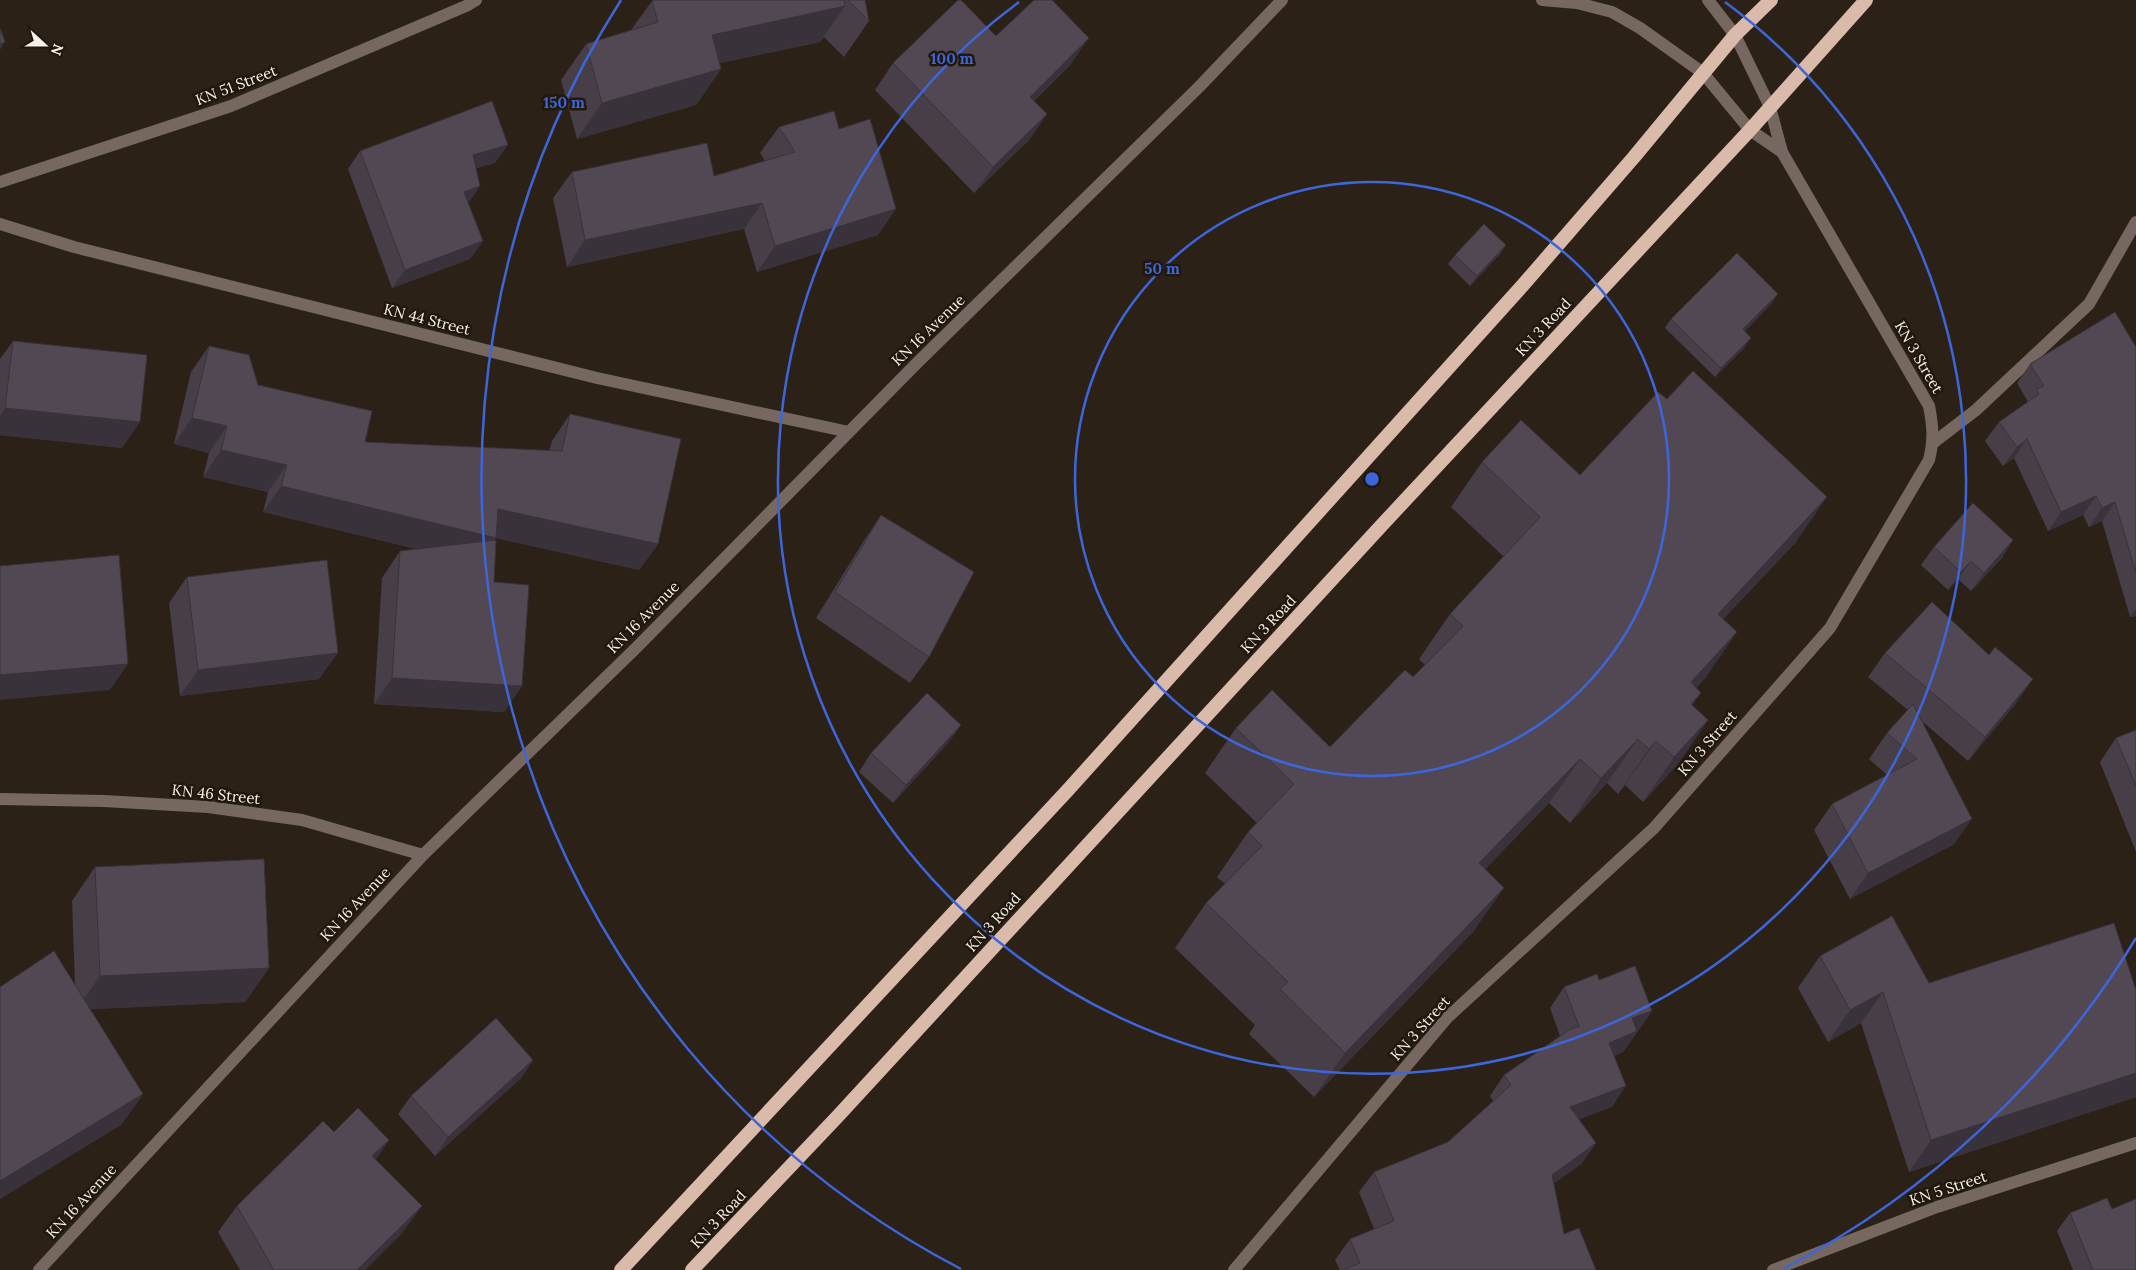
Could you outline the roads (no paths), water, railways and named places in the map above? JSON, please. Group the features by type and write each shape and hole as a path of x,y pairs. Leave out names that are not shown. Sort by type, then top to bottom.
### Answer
{"highway":[{"path":"621,1270 1067,791 1523,285 1634,157 1735,35 1770,0"},
{"name":"KN 3 Road","path":"692,1270 838,1116 1347,562 1750,130 1866,0"}],"street":[{"name":"KN 51 Street","path":"0,182 231,106 466,6 476,0"},
{"name":"KN 16 Avenue","path":"39,1270 423,855 635,649 849,432 1186,100 1282,0"},
{"path":"1542,0 1577,3 1612,12 1640,28 1703,73 1750,130"},
{"name":"KN 3 Street","path":"1234,1270 1330,1159 1448,1017 1654,828 1830,628 1929,460 1933,444 1933,426 1928,406 1782,152 1770,107 1735,35 1708,0"},
{"name":"KN 3 Street","path":"1750,130 1782,152"},
{"path":"1933,444 1976,410 2089,304 2136,222"},
{"name":"KN 44 Street","path":"0,224 74,247 597,378 849,432"},
{"name":"KN 46 Street","path":"0,800 104,801 208,807 302,820 423,855"},
{"name":"KN 5 Street","path":"1773,1270 1937,1207 2136,1143"}]}
